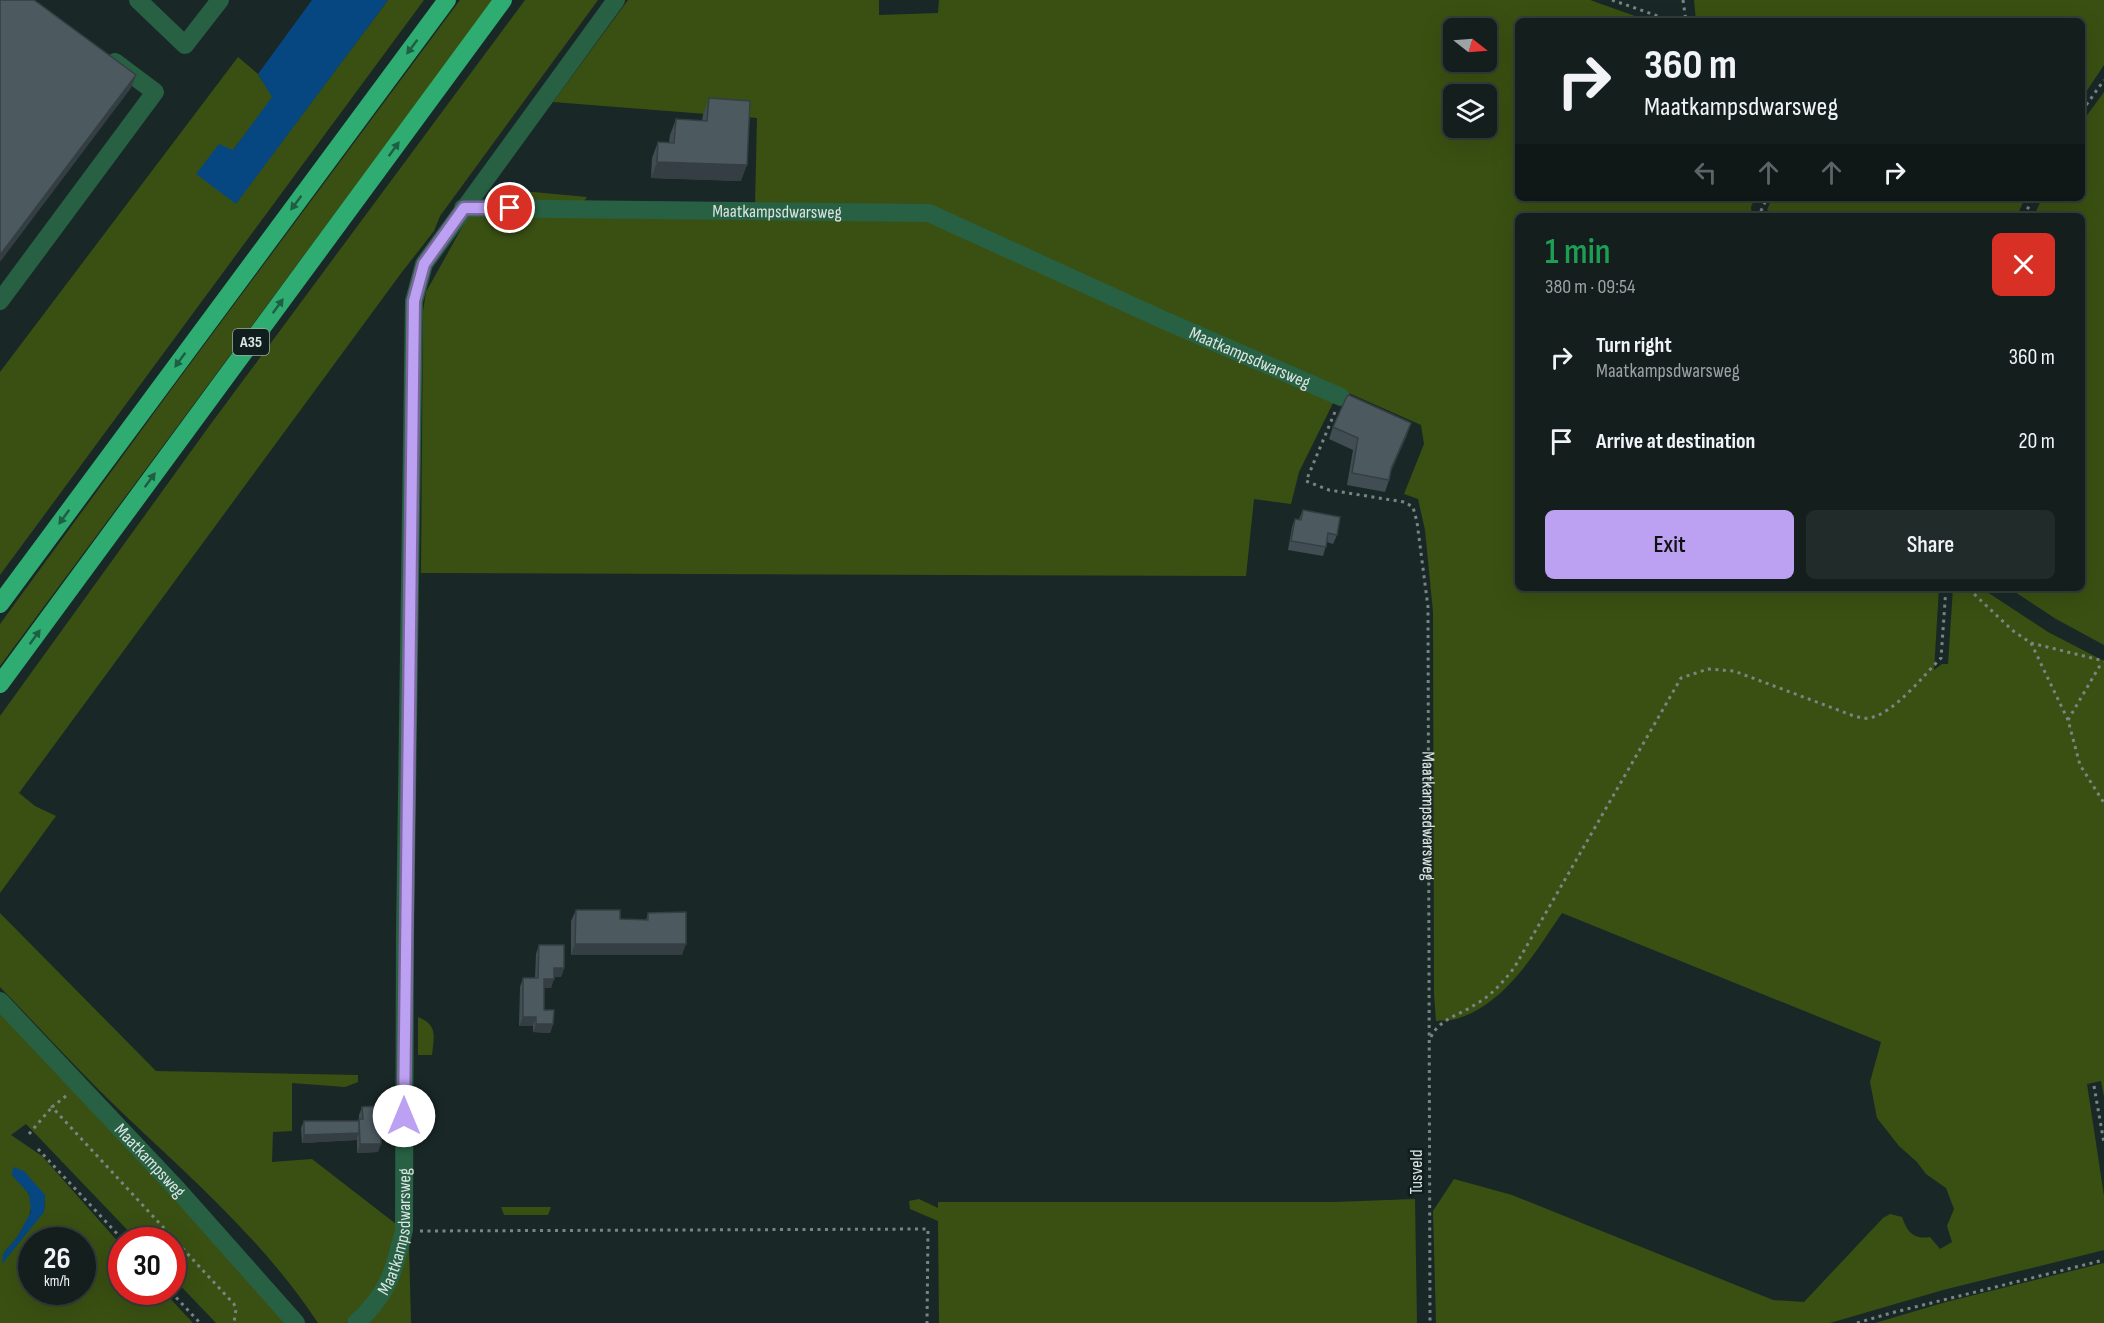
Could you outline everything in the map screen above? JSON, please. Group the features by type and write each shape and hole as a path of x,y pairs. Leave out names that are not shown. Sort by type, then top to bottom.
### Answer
{"highway":[{"name":"A35","path":"0,604 447,0"},
{"name":"A35","path":"0,684 503,0"}],"street":[{"path":"138,0 185,45 220,0"},
{"name":"Maatkampsdwarsweg","path":"356,1323 387,1287 404,1230 405,935 414,301 424,264 616,0"},
{"path":"0,301 155,92 98,50"},
{"name":"Maatkampsdwarsweg","path":"464,208 929,213 1159,318 1341,397"},
{"name":"Maatkampsweg","path":"0,1001 178,1190 296,1323"}],"path":[{"path":"1612,0 1663,18"},
{"path":"1683,0 1686,18"},
{"path":"2085,107 2104,80"},
{"name":"Maatkampsdwarsweg","path":"1341,397 1306,481 1329,490 1411,505 1419,534 1428,607 1429,1021"},
{"path":"1430,1038 1440,1024 1491,993 1514,968 1681,678 1708,669 1734,671 1854,716 1875,717 1896,702 1941,658 1946,591"},
{"path":"1972,591 2012,630 2031,643 2103,661 2068,720"},
{"path":"2031,643 2068,720 2080,765 2104,803"},
{"name":"Tusveld","path":"1429,1021 1430,1323"},
{"path":"29,1134 52,1107 80,1085"},
{"path":"2094,1086 2104,1143"},
{"path":"52,1107 234,1304 236,1309 234,1323"},
{"path":"38,1149 111,1227"},
{"path":"404,1230 472,1232 928,1229 927,1323"},
{"path":"1857,1323 2104,1260"},
{"path":"183,1305 200,1323"}],"green space":[{"path":"388,0 424,0 0,575 0,372 238,57 258,74 273,97 233,150 235,204"},
{"path":"460,0 493,0 0,666 0,624"},
{"path":"525,0 598,0 440,216 434,231 19,793 35,806 56,816 0,893 0,716 210,425"},
{"path":"628,0 879,0 879,15 938,13 939,0 1590,0 1641,18 1515,18 1515,201 1754,201 1752,213 1515,213 1515,591 1939,591 1934,670 1942,664 1948,664 1953,591 1986,591 2048,632 2104,661 2104,1097 2101,1081 2087,1084 2104,1196 2104,1250 1943,1290 1830,1323 1436,1323 1433,1211 1454,1179 1512,1195 1773,1300 1804,1302 1883,1218 1890,1214 1902,1217 1912,1234 1924,1238 1930,1237 1940,1249 1952,1242 1947,1226 1954,1209 1946,1188 1926,1174 1917,1162 1899,1146 1877,1118 1870,1082 1881,1042 1562,913 1518,974 1491,1001 1459,1018 1436,1021 1434,994 1433,612 1425,530 1418,499 1404,494 1424,444 1421,425 925,206 755,206 757,118 553,102"},
{"path":"1694,0 2104,0 2104,65 2085,94 2085,18 1696,18"},
{"path":"2104,92 2104,645 2056,619 2014,591 2085,591 2085,213 2035,213 2041,201 2085,201 2085,118"},
{"path":"522,191 587,197 582,204 521,204 516,198"},
{"path":"1771,201 2024,201 2018,213 1774,213 1767,210"},
{"path":"470,213 927,220 1335,399 1299,472 1291,504 1254,499 1246,576 421,573 423,312 426,292"},
{"path":"0,913 156,1071 358,1075 358,1082 345,1087 292,1083 292,1131 273,1132 272,1162 312,1159 396,1224 391,1264 368,1304 346,1323 318,1323 269,1259 242,1229 99,1090 0,987"},
{"path":"0,1013 216,1237 289,1323 216,1323 186,1292 186,1227 125,1227 26,1124 11,1135 42,1156 108,1230 108,1305 176,1305 193,1323 0,1323"},
{"path":"418,1017 432,1028 434,1037 432,1055 418,1055"},
{"path":"919,1199 938,1208 938,1202 1334,1202 1415,1199 1417,1323 939,1323 938,1221 910,1209 909,1201"},
{"path":"501,1207 551,1207 548,1215 504,1215"},
{"path":"409,1245 411,1323 364,1323"},
{"path":"2104,1263 2104,1323 1875,1323 1946,1302"}],"water":[{"path":"312,0 388,0 236,204 196,174 219,144 233,150 272,97 258,74"},
{"path":"13,1167 24,1171 45,1195 44,1212 32,1227 23,1227 31,1212 29,1194 12,1175"},
{"path":"18,1235 18,1244 2,1264 3,1254"}],"building":[{"path":"0,0 34,0 136,75 0,255"},
{"path":"709,98 750,101 747,165 657,162 658,142 674,143 676,119 707,121"},
{"path":"1349,395 1411,423 1391,469 1389,480 1352,473 1358,438 1333,427"},
{"path":"1303,510 1340,517 1337,535 1328,533 1326,547 1291,541 1295,519 1301,520"},
{"path":"576,910 620,910 620,919 648,920 648,913 686,912 686,944 575,944"},
{"path":"539,945 564,945 564,968 554,968 554,979 544,979 544,1010 554,1010 553,1024 536,1024 536,1017 523,1017 523,978 538,978"},
{"path":"387,1105 387,1125 381,1125 381,1144 360,1144 359,1119 363,1119 362,1107"},
{"path":"304,1121 359,1121 359,1133 304,1135"}],"route":[{"path":"404,1116 414,301 424,264 464,208 510,208"}]}
